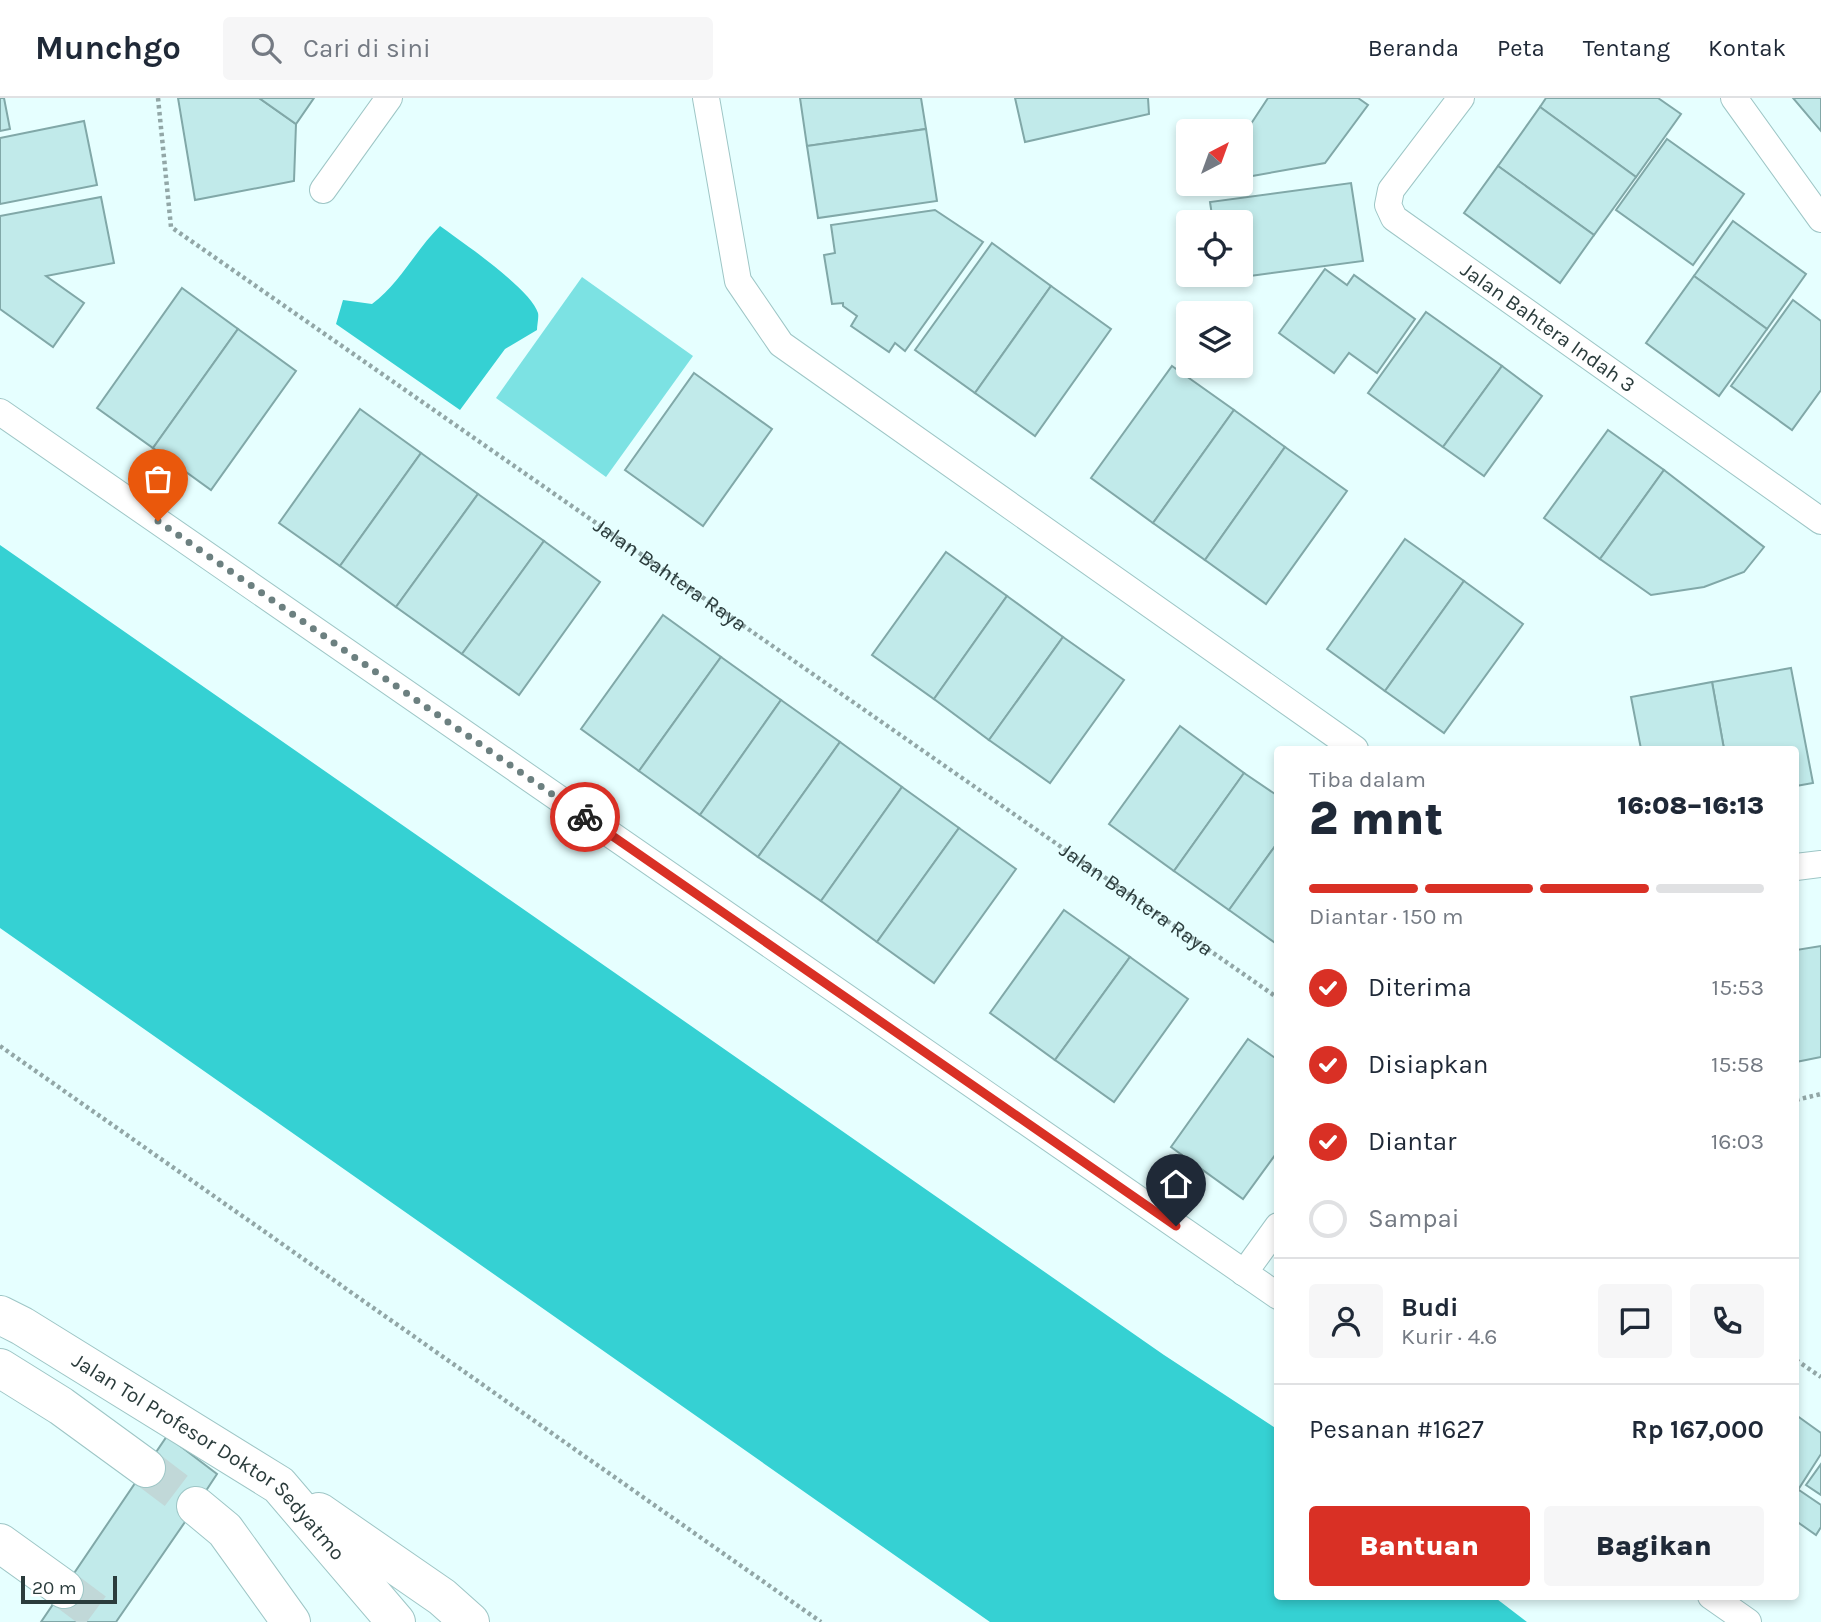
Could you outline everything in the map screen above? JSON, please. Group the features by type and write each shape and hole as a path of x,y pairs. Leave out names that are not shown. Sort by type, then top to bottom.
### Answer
{"highway":[{"name":"Jalan Tol Profesor Doktor Sedyatmo","path":"0,1315 279,1485 396,1622"},
{"path":"0,1368 61,1406 146,1468"},
{"path":"279,1485 431,1589 470,1622"},
{"path":"196,1506 225,1530 291,1622"},
{"path":"0,1542 64,1589"}],"street":[{"path":"323,190 389,98"},
{"path":"706,98 738,281 780,344 1351,746"},
{"name":"Jalan Bahtera Indah 3","path":"1461,98 1391,190 1388,205 1394,218 1821,521"},
{"path":"1734,98 1821,219"},
{"path":"0,412 1274,1293"},
{"path":"1799,867 1821,864"},
{"path":"1244,1273 1274,1232"},
{"path":"1717,1600 1748,1622"}],"path":[{"name":"Jalan Bahtera Raya","path":"158,98 172,227 1274,995"},
{"path":"0,1046 821,1622"},
{"path":"1799,1099 1821,1094"},
{"path":"1799,1362 1821,1377"}],"shaded area":[{"path":"440,226 510,279 533,303 538,315 537,330 505,349 460,410 336,324 343,300 372,304 391,286"},
{"path":"582,277 693,356 606,477 496,398"},
{"path":"0,545 1164,1355 1274,1427 1274,1600 1498,1600 1527,1622 990,1622 0,928"}],"building":[{"path":"0,98 4,98 10,129 0,131"},
{"path":"178,98 259,98 296,124 294,181 195,200"},
{"path":"259,98 314,98 296,124"},
{"path":"800,98 921,98 926,129 807,146"},
{"path":"1015,98 1148,98 1149,114 1025,142"},
{"path":"1268,98 1358,98 1368,105 1325,163 1253,176 1253,121"},
{"path":"1546,98 1658,98 1681,114 1636,177 1540,107"},
{"path":"1793,98 1821,98 1821,131"},
{"path":"1540,107 1636,177 1594,235 1498,166"},
{"path":"84,121 97,185 0,204 0,138"},
{"path":"926,129 937,201 818,218 807,146"},
{"path":"1667,139 1744,194 1693,265 1616,210"},
{"path":"1498,166 1594,235 1560,283 1464,213"},
{"path":"1351,183 1363,261 1253,276 1253,210 1211,210 1210,202"},
{"path":"101,197 114,263 46,276 84,303 53,347 0,309 0,216"},
{"path":"935,210 983,242 905,351 895,343 889,352 851,326 857,316 843,306 843,303 832,304 824,255 835,253 831,225"},
{"path":"1733,221 1806,274 1767,329 1694,276"},
{"path":"992,243 1051,286 975,393 915,350"},
{"path":"1325,269 1347,285 1354,275 1415,319 1377,373 1349,353 1334,373 1279,333"},
{"path":"1694,276 1767,329 1719,396 1646,343"},
{"path":"1051,286 1111,329 1035,436 975,393"},
{"path":"182,288 238,329 153,448 97,408"},
{"path":"1793,300 1821,321 1821,390 1792,430 1731,386"},
{"path":"1426,312 1502,366 1443,447 1368,393"},
{"path":"238,329 296,371 211,490 153,448"},
{"path":"1172,366 1176,369 1176,378 1189,378 1234,410 1153,523 1091,478"},
{"path":"1502,366 1542,396 1484,476 1443,447"},
{"path":"694,373 772,429 703,526 625,470"},
{"path":"360,409 421,453 340,566 279,523"},
{"path":"1234,410 1285,447 1205,560 1153,523"},
{"path":"1608,430 1664,470 1600,559 1544,518"},
{"path":"1285,447 1347,491 1266,604 1205,560"},
{"path":"421,453 478,494 396,607 340,566"},
{"path":"1664,470 1764,547 1744,572 1704,587 1651,595 1600,559"},
{"path":"478,494 544,541 462,654 396,607"},
{"path":"1405,539 1464,581 1385,691 1327,649"},
{"path":"544,541 600,582 519,695 462,654"},
{"path":"946,552 1007,596 934,699 872,655"},
{"path":"1464,581 1523,624 1444,733 1385,691"},
{"path":"1007,596 1063,637 989,740 934,699"},
{"path":"663,615 721,657 639,771 581,729"},
{"path":"1063,637 1124,680 1050,783 989,740"},
{"path":"721,657 781,700 700,815 639,771"},
{"path":"1791,668 1813,783 1799,785 1799,746 1723,746 1712,682"},
{"path":"1712,682 1723,746 1640,746 1631,697"},
{"path":"781,700 840,742 758,857 700,815"},
{"path":"1180,726 1244,773 1174,871 1109,824"},
{"path":"840,742 902,787 821,901 758,857"},
{"path":"1244,773 1274,793 1274,848 1229,910 1174,871"},
{"path":"902,787 959,828 877,942 821,901"},
{"path":"959,828 1016,869 934,983 877,942"},
{"path":"1274,848 1274,942 1229,910"},
{"path":"1064,910 1130,957 1055,1060 990,1013"},
{"path":"1821,946 1821,1057 1799,1061 1799,950"},
{"path":"1130,957 1188,999 1114,1102 1055,1060"},
{"path":"1248,1039 1274,1057 1274,1156 1243,1199 1171,1147"},
{"path":"1799,1417 1821,1433 1821,1454 1799,1488"},
{"path":"167,1436 217,1474 196,1506 116,1622 41,1622"},
{"path":"1821,1464 1821,1495 1806,1485"},
{"path":"1799,1490 1821,1505 1821,1527 1816,1535 1799,1523"}],"tunnel":[{"path":"146,1468 196,1506"},
{"path":"64,1589 108,1622"}],"way so far":[{"path":"158,521 585,817"}],"route":[{"path":"585,817 1176,1226"}]}
